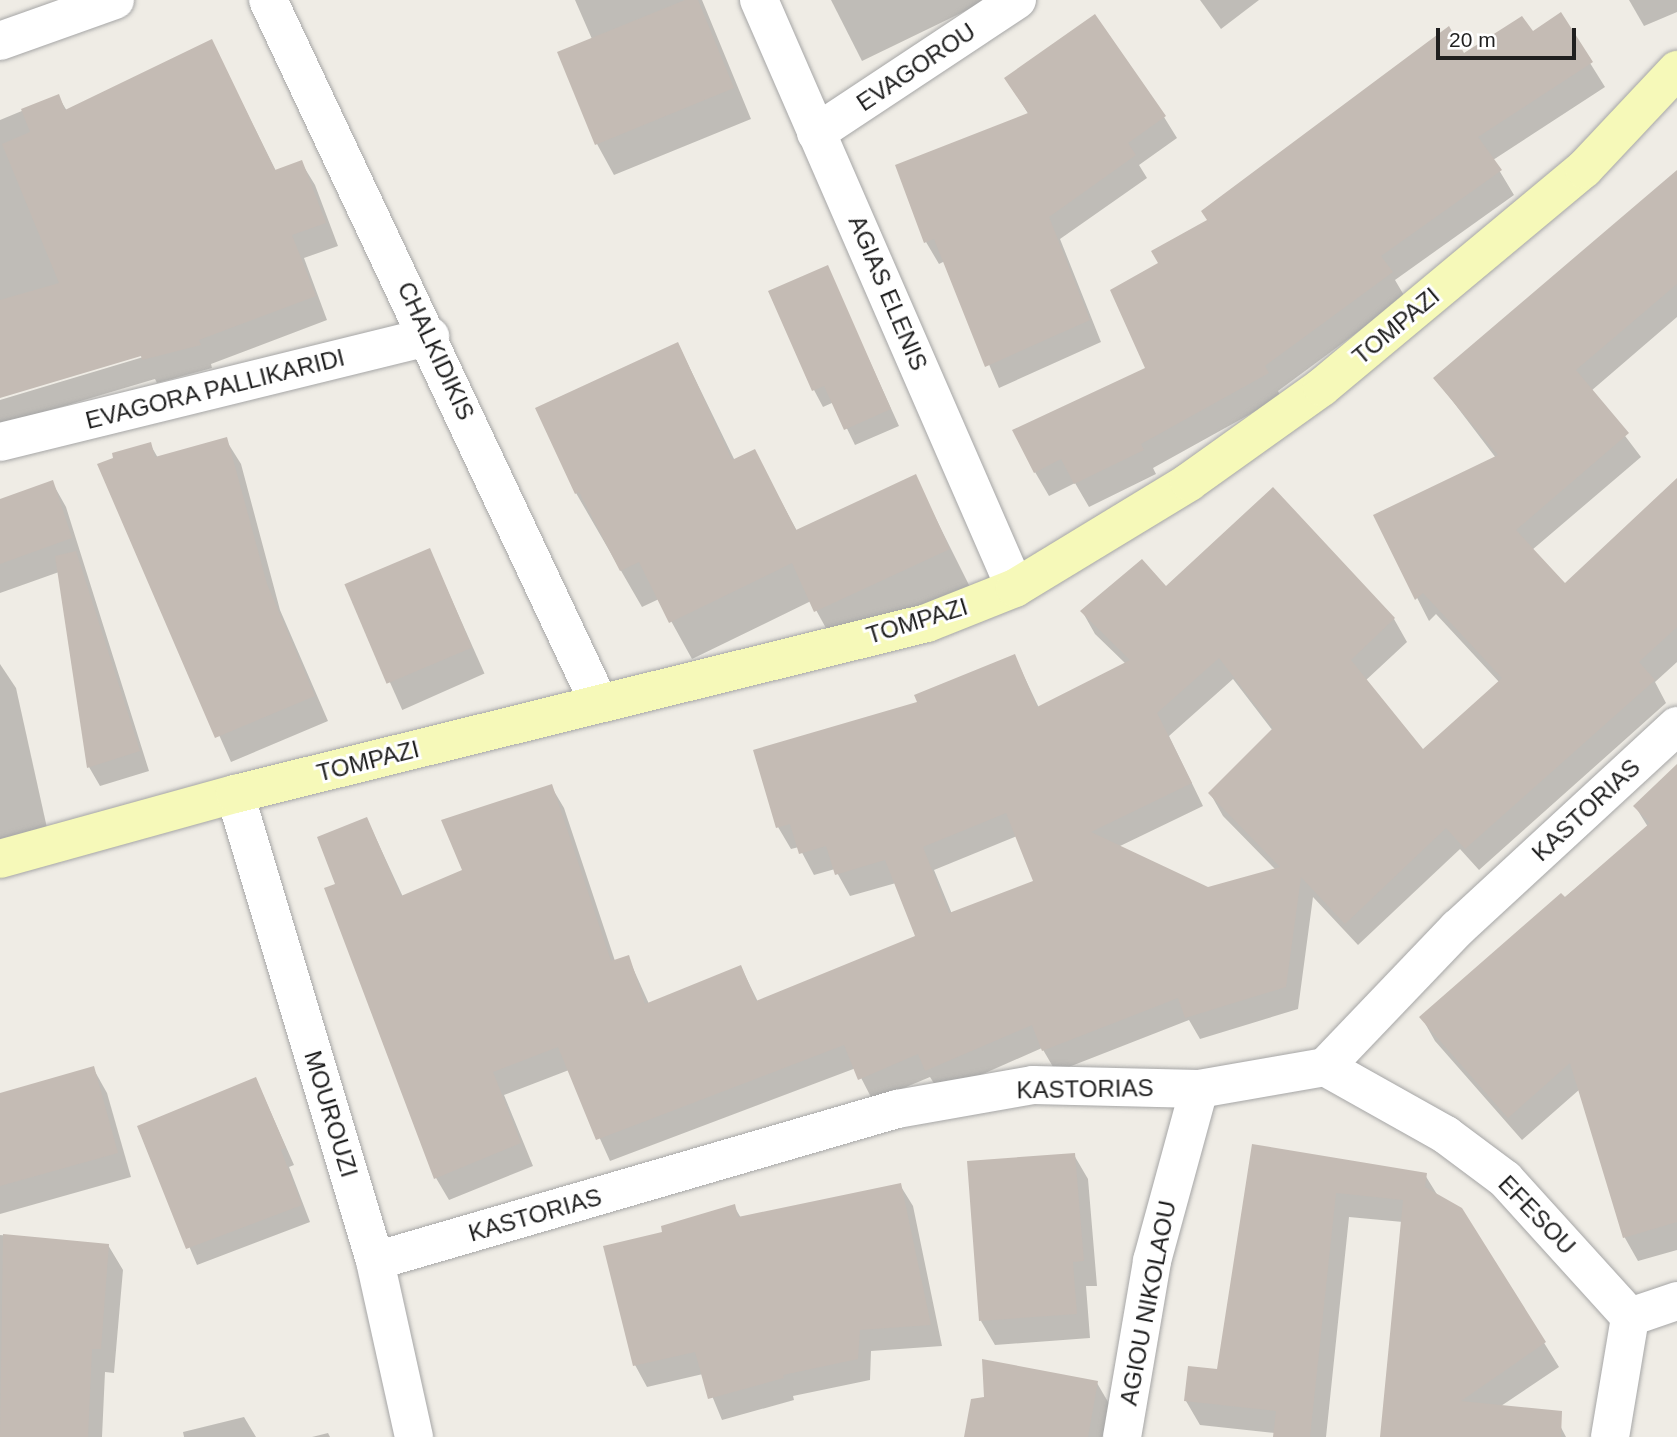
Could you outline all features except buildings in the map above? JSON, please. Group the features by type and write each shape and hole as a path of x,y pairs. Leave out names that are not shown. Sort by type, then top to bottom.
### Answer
{"street":[{"path":"0,41 115,0"},
{"name":"CHALKIDIKIS","path":"268,0 430,335 598,703"},
{"name":"AGIAS ELENIS","path":"759,0 1015,587"},
{"name":"EVAGOROU","path":"816,133 1017,0"},
{"name":"TOMPAZI","path":"0,859 235,794 927,623 1015,587 1189,482 1322,387 1584,169 1677,70"},
{"name":"EVAGORA PALLIKARIDI","path":"0,442 430,335"},
{"name":"KASTORIAS","path":"375,1261 897,1109 1033,1085 1199,1089 1325,1067 1458,928 1677,726"},
{"name":"MOUROUZI","path":"235,794 375,1261 414,1437"},
{"name":"EFESOU","path":"1325,1067 1446,1135 1505,1179 1630,1317"},
{"name":"AGIOU NIKOLAOU","path":"1122,1437 1152,1261 1199,1089"},
{"path":"1610,1437 1630,1317 1677,1301"}]}
